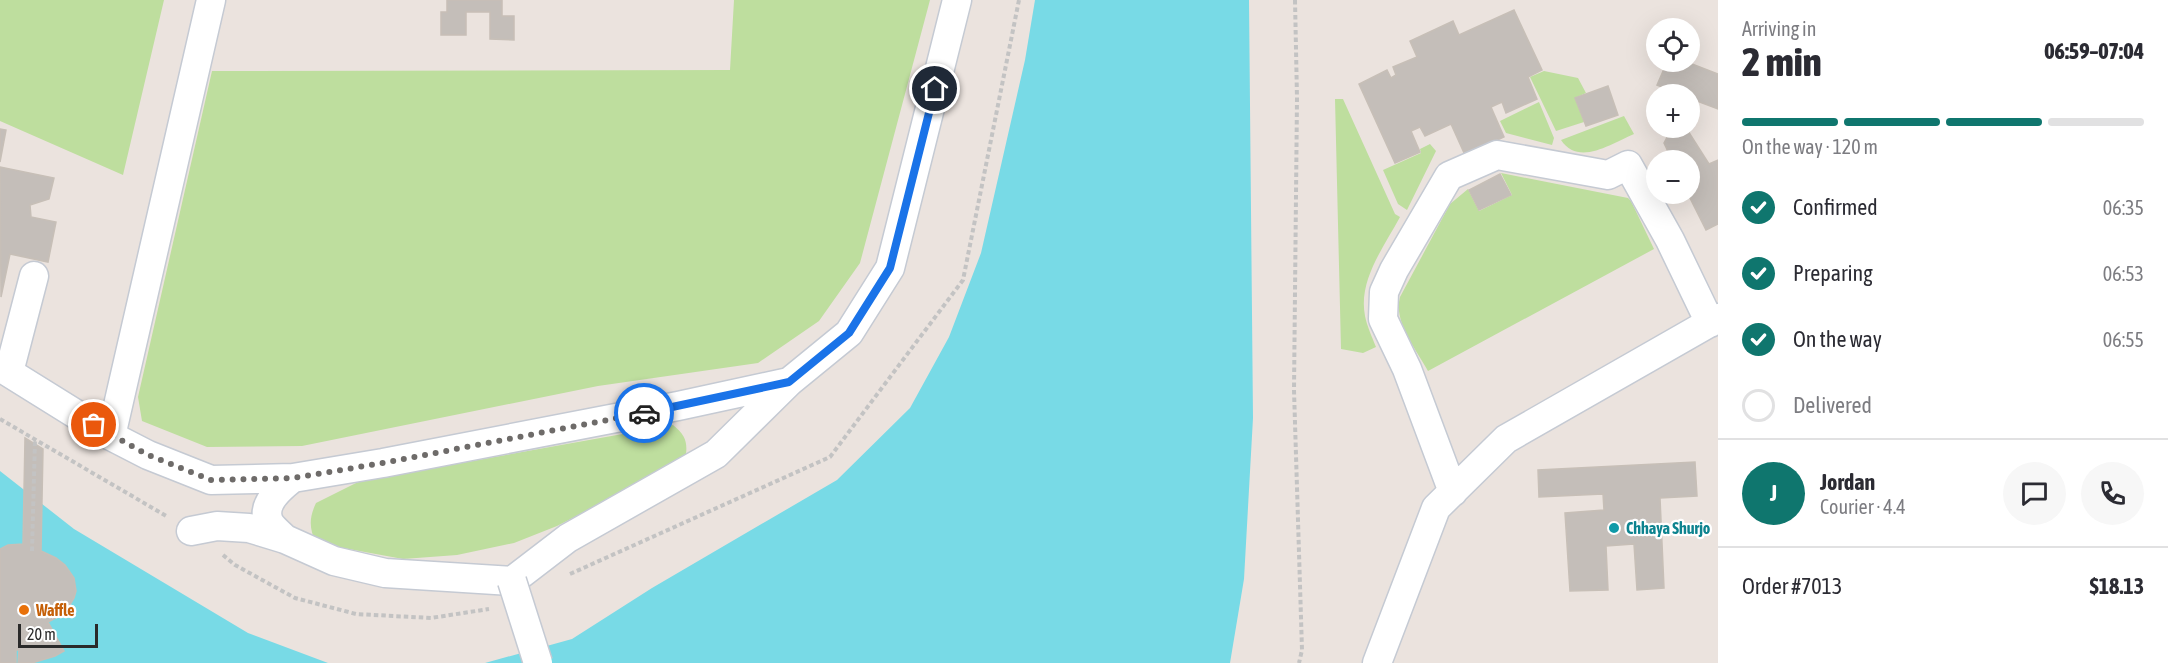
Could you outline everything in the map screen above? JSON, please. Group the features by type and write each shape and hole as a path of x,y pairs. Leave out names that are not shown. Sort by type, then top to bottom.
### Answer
{"street":[{"path":"111,436 211,0"},
{"path":"191,531 218,526 249,528 285,539 334,561 385,573 512,581 568,538 716,454 789,382 849,333 890,268 957,0"},
{"path":"1377,663 1436,508 1453,492 1506,439 1714,321 1628,165 1608,175 1497,155 1449,176 1394,270 1384,292 1383,319 1407,369 1453,492"},
{"path":"34,276 4,369 111,436 148,455 211,480 293,478 383,463 619,418 789,382"},
{"path":"285,539 270,524 267,511 276,492 293,478"},
{"path":"512,581 538,663"}],"path":[{"path":"1295,0 1297,98 1294,390 1302,650 1299,663"},
{"path":"32,551 35,440"}],"green space":[{"path":"0,0 164,0 123,175 0,121"},
{"path":"734,0 930,0 860,263 819,321 758,363 598,386 302,446 207,447 142,421 138,397 212,71 730,70"},
{"path":"1544,71 1578,78 1586,93 1575,98 1584,122 1556,131 1530,77"},
{"path":"1335,99 1343,99 1395,214 1400,217 1374,264 1365,290 1365,316 1376,347 1363,353 1341,349"},
{"path":"1539,102 1554,138 1552,145 1506,133 1500,121"},
{"path":"1624,116 1634,134 1606,147 1577,152 1568,148 1561,140"},
{"path":"1430,144 1436,151 1407,210 1398,204 1383,170 1421,153 1420,149"},
{"path":"1501,173 1628,198 1654,249 1428,371 1403,326 1400,316 1400,297 1450,204 1468,189 1479,211 1512,195"},
{"path":"673,425 685,441 685,461 557,526 514,543 457,555 403,559 316,543 312,533 311,518 316,503 360,481"}],"water":[{"path":"1035,0 1249,0 1253,418 1244,579 1230,663 485,663 572,639 652,588 837,480 910,408 949,337 981,253 1025,60"},
{"path":"0,471 74,529 248,633 328,663 0,663"}],"building":[{"path":"447,0 502,0 502,16 514,16 514,40 490,39 490,12 466,12 466,35 441,35 441,12 447,12"},
{"path":"1514,10 1542,70 1528,77 1537,99 1506,113 1502,102 1491,107 1504,137 1465,155 1451,124 1425,136 1420,127 1411,131 1420,152 1395,163 1359,84 1387,70 1391,78 1396,75 1393,67 1417,57 1410,41 1453,21 1459,35"},
{"path":"1700,67 1718,74 1718,109 1700,102 1700,84 1657,84 1663,72 1700,72"},
{"path":"1608,86 1618,115 1586,126 1575,98"},
{"path":"0,129 6,130 0,162"},
{"path":"1667,138 1692,138 1709,164 1718,160 1718,224 1706,230 1693,204 1700,204 1700,150 1667,150 1664,143"},
{"path":"0,167 54,178 49,199 30,205 31,217 56,222 48,262 10,254 1,297"},
{"path":"1500,174 1511,195 1479,210 1469,190"},
{"path":"25,438 43,449 41,551 65,565 74,578 76,591 65,613 48,622 64,651 32,663 18,663 19,650 16,650 16,663 0,663 0,549 8,545 23,544"},
{"name":"Chhaya Shurjo","path":"1695,462 1697,496 1660,498 1664,588 1637,590 1634,544 1606,546 1608,590 1570,591 1565,513 1604,510 1603,494 1539,497 1538,470"}],"way so far":[{"path":"94,425 148,455 211,480 293,478 644,413"}],"place":[{"name":"Chhaya Shurjo","path":"1614,528"},
{"name":"Waffle","path":"24,610"}],"route":[{"path":"644,413 789,382 849,333 890,268 935,89"}]}
